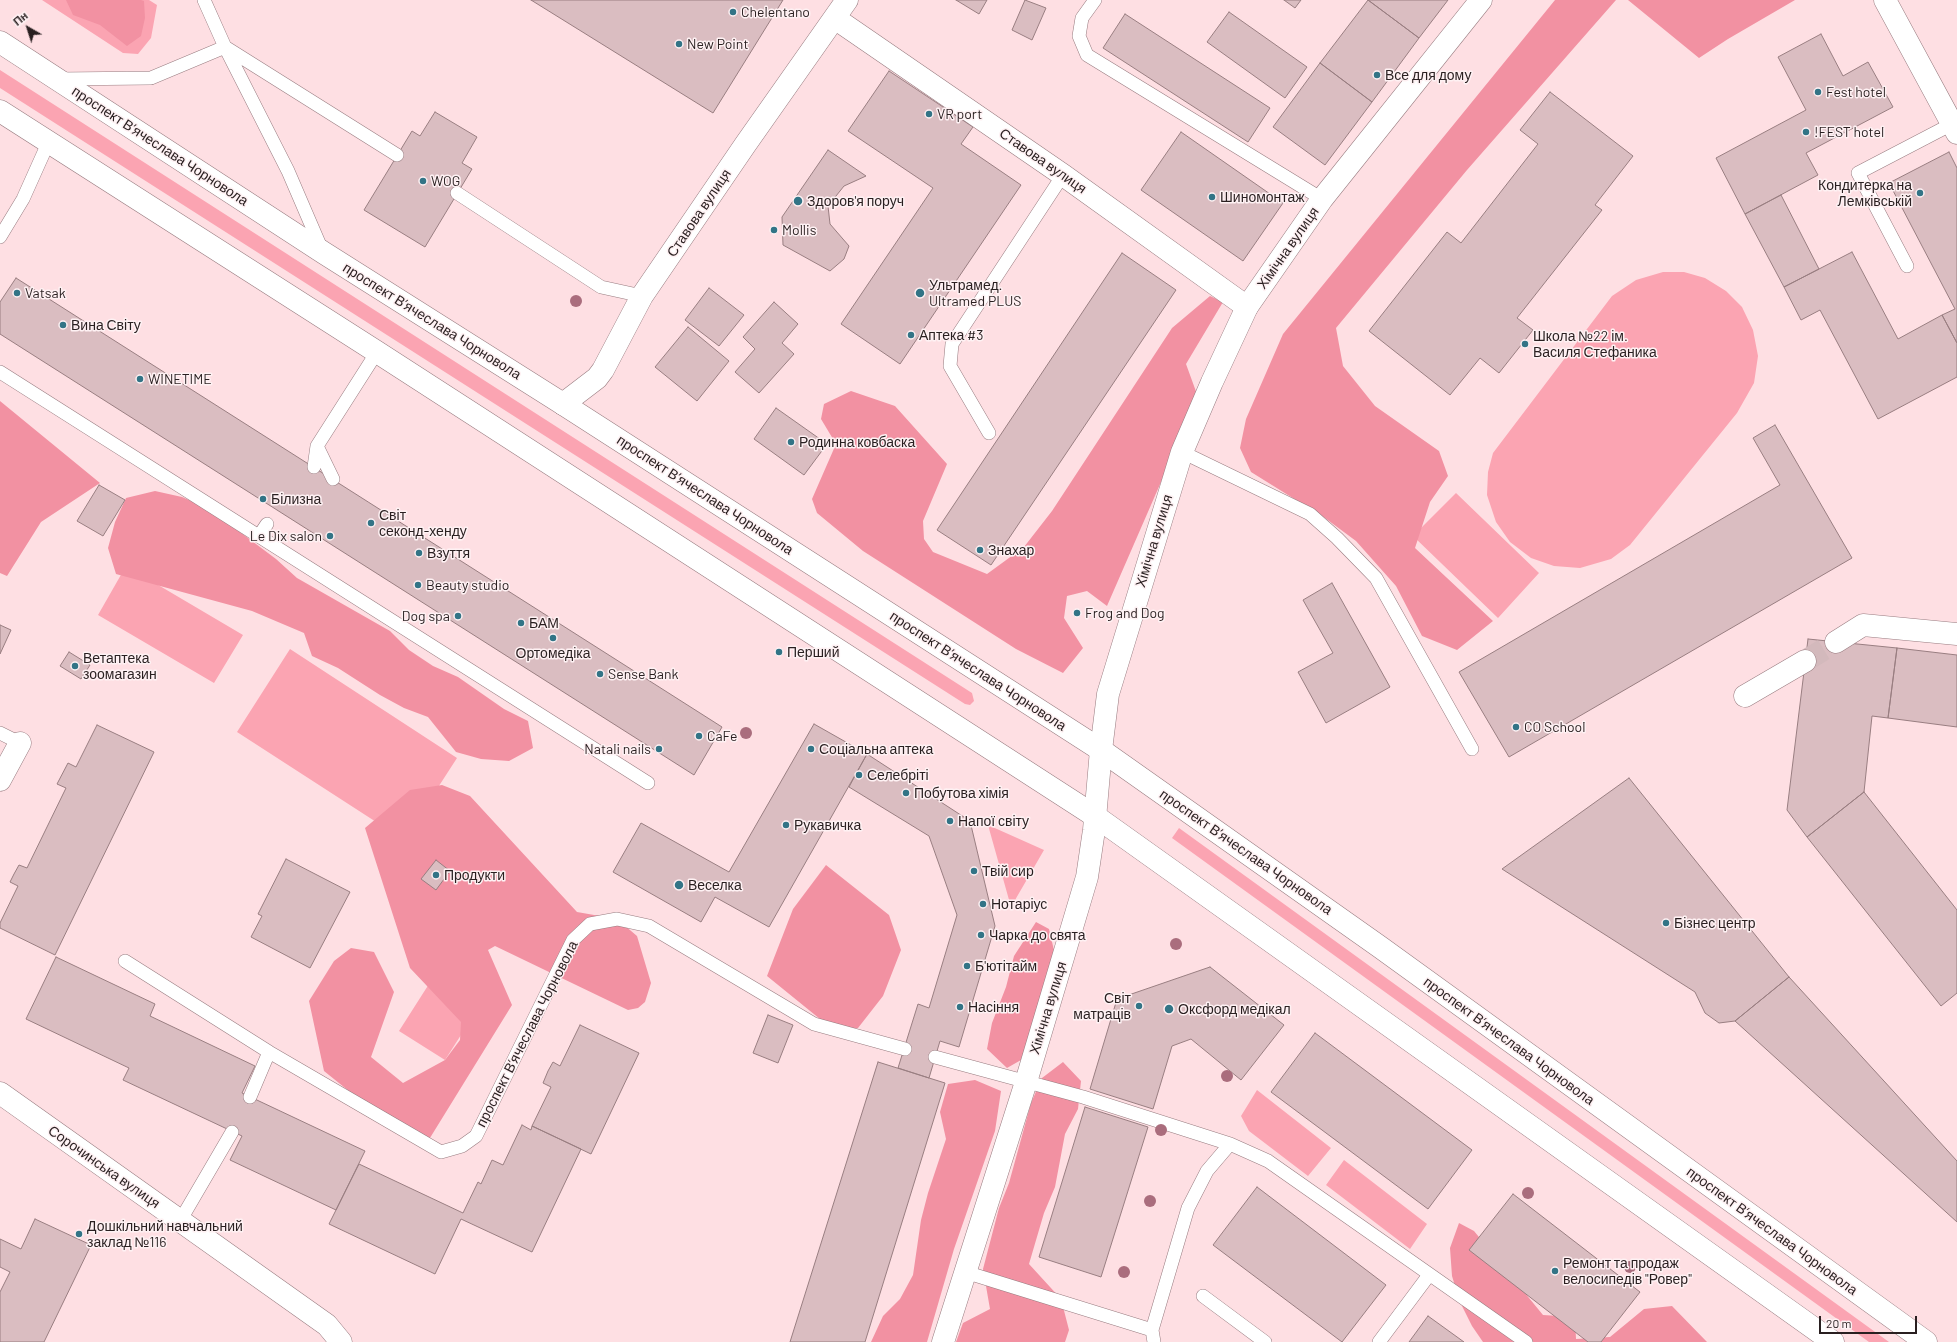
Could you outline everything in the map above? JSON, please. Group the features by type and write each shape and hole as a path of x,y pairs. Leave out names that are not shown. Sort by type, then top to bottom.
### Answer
{"main road":[{"name":"Ставова вулиця","path":"563,404 597,378 603,370 642,296 745,145 836,18 847,0"},
{"name":"Хімічна вулиця","path":"943,1342 1026,1082 1086,877 1095,816 1108,694 1182,452 1212,382 1247,307 1322,199 1481,0"},
{"path":"1885,0 1955,129"},
{"name":"Ставова вулиця","path":"836,18 1063,175 1247,307"},
{"name":"проспект Вʼячеслава Чорновола","path":"0,42 324,253 563,404 1101,750 1393,956 1926,1342"},
{"path":"0,111 377,352 1095,816 1833,1342"},
{"path":"1836,642 1863,625 1957,634"},
{"path":"1745,696 1805,661"},
{"path":"0,780 20,743"},
{"name":"Сорочинська вулиця","path":"0,1093 327,1325 341,1342"}],"lane":[{"path":"204,0 225,47 288,171 324,253"},
{"path":"1095,0 1082,18 1079,36 1086,54 1322,199"},
{"path":"58,79 151,78 225,47"},
{"path":"225,47 397,154"},
{"path":"1907,266 1858,173 1955,129"},
{"path":"0,237 23,199 49,141"},
{"path":"989,434 950,366 952,344 1063,175"},
{"path":"458,193 601,287 642,296"},
{"path":"314,467 317,446 377,352"},
{"path":"0,372 648,783"},
{"path":"317,446 333,479"},
{"path":"1182,452 1310,514 1338,538 1376,578 1472,749"},
{"path":"259,536 267,524"},
{"path":"0,733 20,743"},
{"name":"проспект Вʼячеслава Чорновола","path":"125,961 269,1052 441,1152 462,1146 476,1136 573,940 590,924 617,919 649,926 814,1024 905,1048"},
{"path":"250,1097 269,1052"},
{"path":"935,1057 1083,1097 1230,1144 1268,1161 1526,1342"},
{"path":"180,1221 232,1132"},
{"path":"965,1272 1153,1336 1188,1208 1207,1171 1230,1144"},
{"path":"1379,1342 1429,1275"},
{"path":"1204,1296 1265,1342"}],"shaded area":[{"path":"42,0 149,0 157,5 151,38 138,54 123,53"},
{"path":"66,0 144,1 145,18 141,36 127,46 100,25 73,15"},
{"path":"1555,0 1616,0 1467,170 1336,328 1343,366 1375,406 1439,451 1448,476 1430,502 1415,548 1493,621 1457,650 1422,636 1396,586 1356,541 1325,518 1251,472 1240,448 1246,419 1283,334"},
{"path":"1628,0 1795,0 1728,39 1699,58"},
{"path":"0,70 972,693 974,701 970,705 965,704 0,88"},
{"path":"1663,272 1684,272 1705,278 1726,291 1742,307 1753,330 1758,356 1754,383 1737,413 1630,545 1611,559 1580,568 1554,566 1531,558 1510,542 1496,522 1487,495 1488,472 1493,453 1612,296 1636,280"},
{"path":"1210,296 1223,302 1186,364 1198,397 1107,606 1087,591 1067,596 1064,618 1083,648 1063,673 1016,649 863,551 817,513 812,499 836,444 821,419 824,404 851,391 895,406 947,464 923,521 924,539 933,552 987,574 1024,547 1052,511 1172,328"},
{"path":"0,401 100,483 41,522 7,576 0,573"},
{"path":"155,491 182,497 208,508 276,559 297,578 390,631 409,650 433,666 458,677 504,709 528,721 533,748 509,761 481,759 456,752 428,717 404,708 380,695 338,668 312,656 304,633 252,611 116,574 108,548 115,522 126,498"},
{"path":"1456,493 1539,573 1498,618 1413,536"},
{"path":"126,566 243,635 214,683 98,615"},
{"path":"290,649 457,758 404,840 237,732"},
{"path":"442,785 470,796 577,912 617,919 637,936 651,983 645,1002 638,1008 628,1010 495,946 488,950 512,1005 425,1146 416,1145 324,1071 309,1001 334,961 351,948 374,952 394,992 371,1057 403,1083 445,1060 460,1040 461,1022 410,968 365,828 410,790"},
{"path":"988,825 1044,850 1011,907"},
{"path":"1179,828 1889,1342 1869,1342 1172,838"},
{"path":"826,865 889,915 901,950 883,996 858,1028 836,1032 767,976 793,909"},
{"path":"1036,922 1049,929 1056,959 1021,1060 1007,1068 987,1049 992,1023 1006,987 1014,956"},
{"path":"450,951 496,980 445,1060 399,1031"},
{"path":"1063,1062 1081,1081 1078,1109 1065,1134 1055,1187 1044,1213 1029,1264 1061,1299 1069,1330 1065,1342 956,1342 963,1323 990,1309 983,1269 999,1208 1009,1183 1031,1103 1042,1078"},
{"path":"975,1080 1001,1091 995,1131 954,1249 927,1342 871,1342 883,1316 900,1299 913,1275 921,1220 928,1193 946,1139 940,1112 948,1084"},
{"path":"1257,1090 1331,1148 1308,1176 1249,1131 1241,1116"},
{"path":"1344,1160 1427,1224 1410,1249 1326,1185"},
{"path":"1459,1223 1474,1231 1543,1315 1575,1317 1576,1339 1610,1337 1644,1309 1672,1306 1707,1342 1483,1342 1472,1326 1460,1302 1452,1276 1450,1248"}],"building":[{"name":"New Point","path":"531,0 783,0 713,113"},
{"path":"956,0 987,0 979,14"},
{"path":"1025,0 1046,8 1032,40 1012,30"},
{"path":"1284,0 1301,0 1295,8"},
{"path":"1368,0 1448,0 1419,38"},
{"path":"1368,0 1419,38 1372,102 1320,63"},
{"path":"1229,12 1307,67 1285,98 1207,42"},
{"path":"1125,14 1270,108 1248,142 1103,48"},
{"name":"!FEST hotel","path":"1821,34 1843,76 1868,62 1893,107 1806,153 1818,175 1745,214 1716,158 1806,110 1778,57"},
{"path":"1320,63 1372,102 1325,165 1273,127"},
{"path":"889,71 973,127 961,144 1021,185 900,364 841,324 933,188 848,131"},
{"path":"1550,92 1633,156 1595,205 1602,210 1517,318 1533,330 1499,373 1480,358 1450,395 1369,331 1447,232 1461,243 1538,144 1520,130"},
{"name":"WOG","path":"435,112 477,137 462,163 472,169 425,247 364,210 412,131 420,136"},
{"name":"Шиномонтаж","path":"1181,132 1283,203 1243,261 1141,190"},
{"path":"828,150 866,176 844,186 828,206 830,224 849,246 844,259 830,271 783,245 782,217"},
{"path":"1949,152 1957,168 1957,343 1942,315 1955,309 1889,183"},
{"path":"1781,195 1819,269 1784,287 1745,214"},
{"path":"1852,252 1898,339 1942,315 1957,343 1957,377 1878,419 1820,310 1801,320 1784,287"},
{"path":"1122,253 1176,290 991,565 937,530"},
{"path":"16,278 722,727 694,775 0,334 0,302"},
{"path":"709,288 744,315 719,346 685,320"},
{"path":"774,302 798,324 782,343 794,354 759,393 735,372 755,349 743,337"},
{"path":"688,327 729,361 697,401 655,367"},
{"name":"Родинна ковбаска","path":"776,408 827,444 804,475 754,439"},
{"path":"1775,425 1852,558 1509,757 1459,672 1780,485 1753,438"},
{"path":"99,485 125,500 103,536 77,521"},
{"path":"1332,583 1390,687 1326,723 1298,672 1333,653 1303,600"},
{"path":"0,625 11,630 0,654"},
{"path":"1808,639 1897,648 1888,718 1872,716 1864,792 1807,837 1787,810"},
{"path":"1897,648 1957,655 1957,727 1888,718"},
{"name":"Ветаптека зоомагазин","path":"69,652 90,665 81,679 60,666"},
{"path":"814,724 867,754 769,927 715,897 701,922 613,872 641,823 729,872"},
{"path":"97,725 154,752 55,955 0,928 0,923 18,886 10,882 19,865 27,868 66,788 57,784 68,763 76,767"},
{"path":"867,754 970,821 995,926 959,1047 940,1041 929,1078 898,1068 918,1004 929,1008 957,915 929,836 849,787"},
{"name":"Бізнес центр","path":"1629,778 1789,977 1735,1021 1719,1023 1705,1013 1695,992 1502,869"},
{"path":"1864,792 1957,910 1957,993 1941,1006 1807,837"},
{"path":"286,859 350,892 310,968 251,937 262,916 258,914"},
{"name":"Продукти","path":"436,860 450,871 436,890 421,879"},
{"path":"56,957 155,1004 150,1016 255,1066 242,1093 365,1151 336,1210 230,1160 242,1136 123,1080 129,1068 26,1019"},
{"path":"1210,967 1284,1025 1241,1080 1191,1039 1172,1046 1153,1109 1090,1089 1117,999"},
{"path":"1789,977 1957,1161 1957,1222 1735,1021"},
{"path":"768,1015 793,1025 778,1063 753,1053"},
{"path":"580,1025 639,1053 591,1154 532,1126 551,1087 543,1083 548,1071 553,1062 560,1066"},
{"path":"1315,1033 1472,1150 1428,1209 1271,1092"},
{"path":"878,1062 945,1083 865,1342 790,1342"},
{"path":"1085,1107 1148,1127 1101,1277 1039,1257"},
{"path":"522,1125 531,1130 532,1126 581,1149 532,1252 461,1219 435,1274 329,1224 359,1164 463,1213 478,1182 481,1184 492,1160 503,1165"},
{"path":"1257,1187 1386,1285 1342,1342 1213,1245"},
{"name":"Ремонт та продаж велосипедів \"Ровер\"","path":"1513,1194 1640,1292 1601,1342 1588,1342 1469,1250"},
{"path":"35,1219 91,1245 44,1342 0,1342 0,1292 10,1272 0,1267 0,1239 21,1249"},
{"path":"1428,1316 1464,1342 1409,1342"}],"tunnel":[{"path":"1805,661 1836,642"}],"place":[{"name":"Chelentano","path":"733,12"},
{"name":"New Point","path":"679,44"},
{"name":"Все для дому","path":"1377,75"},
{"name":"Fest hotel","path":"1818,92"},
{"name":"VR port","path":"929,114"},
{"name":"!FEST hotel","path":"1806,132"},
{"name":"WOG","path":"423,181"},
{"name":"Кондитерка на Лемківській","path":"1920,193"},
{"name":"Шиномонтаж","path":"1212,197"},
{"name":"Здоров'я поруч","path":"798,201"},
{"name":"Mollis","path":"774,230"},
{"name":"Vatsak","path":"17,293"},
{"name":"Ультрамед. Ultramed PLUS","path":"920,293"},
{"name":"Вина Світу","path":"63,325"},
{"name":"Аптека #3","path":"911,335"},
{"name":"Школа №22 ім. Василя Стефаника","path":"1525,344"},
{"name":"WINETIME","path":"140,379"},
{"name":"Родинна ковбаска","path":"791,442"},
{"name":"Білизна","path":"263,499"},
{"name":"Світ секонд-хенду","path":"371,523"},
{"name":"Le Dix salon","path":"330,536"},
{"name":"Знахар","path":"980,550"},
{"name":"Взуття","path":"419,553"},
{"name":"Beauty studio","path":"418,585"},
{"name":"Frog and Dog","path":"1077,613"},
{"name":"Dog spa","path":"458,616"},
{"name":"БАМ","path":"521,623"},
{"name":"Ортомедіка","path":"553,638"},
{"name":"Перший","path":"779,652"},
{"name":"Ветаптека зоомагазин","path":"75,666"},
{"name":"Sense Bank","path":"600,674"},
{"name":"CO School","path":"1516,727"},
{"name":"CaFe","path":"699,736"},
{"name":"Natali nails","path":"659,749"},
{"name":"Соціальна аптека","path":"811,749"},
{"name":"Селебріті","path":"859,775"},
{"name":"Побутова хімія","path":"906,793"},
{"name":"Напої світу","path":"950,821"},
{"name":"Рукавичка","path":"786,825"},
{"name":"Твій сир","path":"974,871"},
{"name":"Продукти","path":"436,875"},
{"name":"Веселка","path":"679,885"},
{"name":"Нотаріус","path":"983,904"},
{"name":"Бізнес центр","path":"1666,923"},
{"name":"Чарка до свята","path":"981,935"},
{"name":"Б'ютітайм","path":"967,966"},
{"name":"Світ матраців","path":"1139,1006"},
{"name":"Насіння","path":"960,1007"},
{"name":"Оксфорд медікал","path":"1169,1009"},
{"name":"Дошкільний навчальний заклад №116","path":"79,1234"},
{"name":"Ремонт та продаж велосипедів \"Ровер\"","path":"1555,1271"}]}
